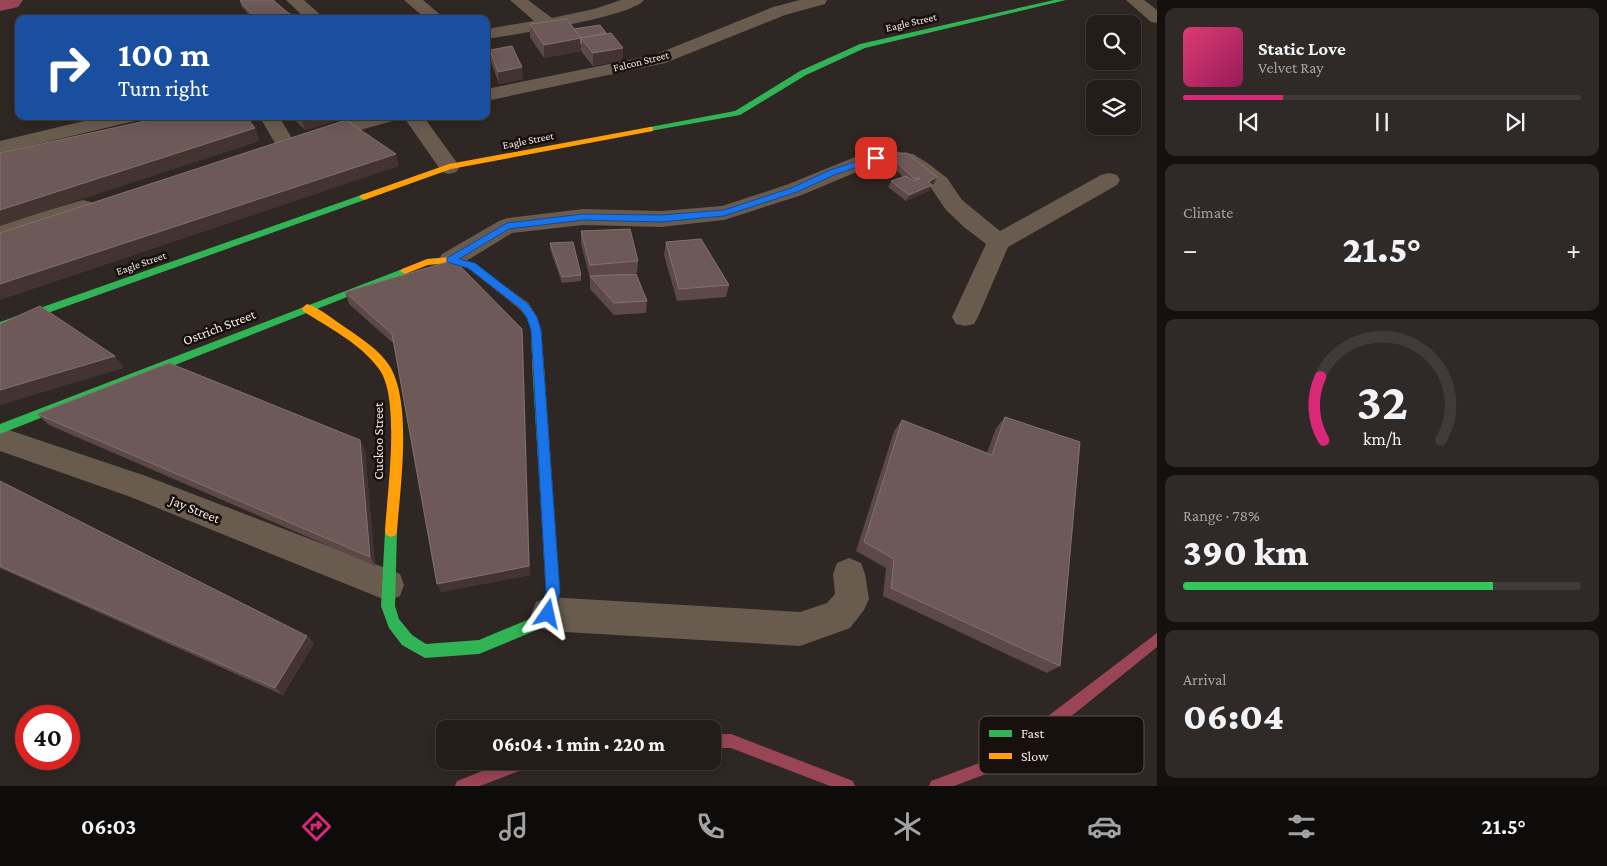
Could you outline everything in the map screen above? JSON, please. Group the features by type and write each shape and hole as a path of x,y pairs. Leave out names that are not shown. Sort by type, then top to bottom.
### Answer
{"street":[{"path":"294,0 312,15"},
{"path":"412,0 432,15"},
{"path":"518,0 548,23"},
{"name":"Falcon Street","path":"490,94 659,59 779,11 819,0"},
{"name":"Eagle Street","path":"0,326 449,167 737,113 803,73 863,46 1064,0"},
{"path":"1134,0 1157,18"},
{"path":"490,33 584,17 631,1"},
{"path":"0,146 114,120"},
{"path":"270,120 276,147 374,120"},
{"path":"416,120 449,167"},
{"path":"450,260 507,226 583,217 661,218 724,213 794,190 866,160 886,156 906,159 921,169 939,183 954,205 972,222 999,242"},
{"path":"965,317 999,242 1109,180"},
{"path":"0,232 104,200"},
{"path":"450,260 471,266 524,306 532,317 536,330 553,592 548,614 800,629 838,616 852,599 849,574"},
{"name":"Ostrich Street","path":"0,429 427,262 450,260"},
{"name":"Cuckoo Street","path":"307,308 374,354 387,370 393,391 396,423 388,606 394,623 407,640 425,651 479,647 532,626 548,614"},
{"name":"Jay Street","path":"0,439 135,485 388,585"}],"building":[{"path":"273,0 292,15 252,15 240,1"},
{"path":"567,19 581,38 544,45 530,24"},
{"path":"600,25 606,33 581,38 574,29"},
{"path":"611,33 623,48 593,53 581,38"},
{"path":"512,46 522,67 498,72 490,50"},
{"path":"150,120 249,120 255,128 0,210 0,153"},
{"path":"346,120 396,154 0,284 0,233"},
{"path":"907,153 937,177 928,182 932,185 909,195 891,181 906,176 914,181 920,178 914,179 889,155"},
{"path":"630,229 638,261 590,265 581,231"},
{"path":"701,239 729,285 679,289 666,242"},
{"path":"573,242 581,275 562,277 550,243"},
{"path":"454,260 522,329 529,566 437,584 392,334 345,292"},
{"path":"636,274 647,301 614,303 590,276"},
{"path":"40,306 115,356 0,390 0,324"},
{"path":"169,363 360,440 370,557 37,414"},
{"path":"1005,417 1080,442 1060,666 891,588 894,559 864,542 902,420 992,455"},
{"path":"0,481 307,636 275,688 0,566"}],"waterway":[{"path":"0,1 6,0"},
{"path":"1059,716 1157,639"},
{"path":"721,741 731,741 848,786"},
{"path":"462,786 504,770"},
{"path":"936,786 979,770"}],"traffic: fast":[{"path":"650,129 737,113 803,73 863,46 1063,0"},
{"path":"0,326 364,197"},
{"path":"0,429 405,271"},
{"path":"391,531 388,606 394,623 407,640 425,651 479,647 532,625 548,614 553,592 539,380"}],"traffic: slow":[{"path":"364,197 449,167 650,129"},
{"path":"405,271 427,262 450,260 471,266 524,306 532,317 536,330 539,380"},
{"path":"307,308 349,335 369,351 385,368 391,381 395,400 396,422 391,531"}],"route":[{"path":"548,614 553,592 536,330 532,317 524,306 471,266 450,260 507,226 583,217 661,218 724,213 794,190 833,172 876,158"}]}
